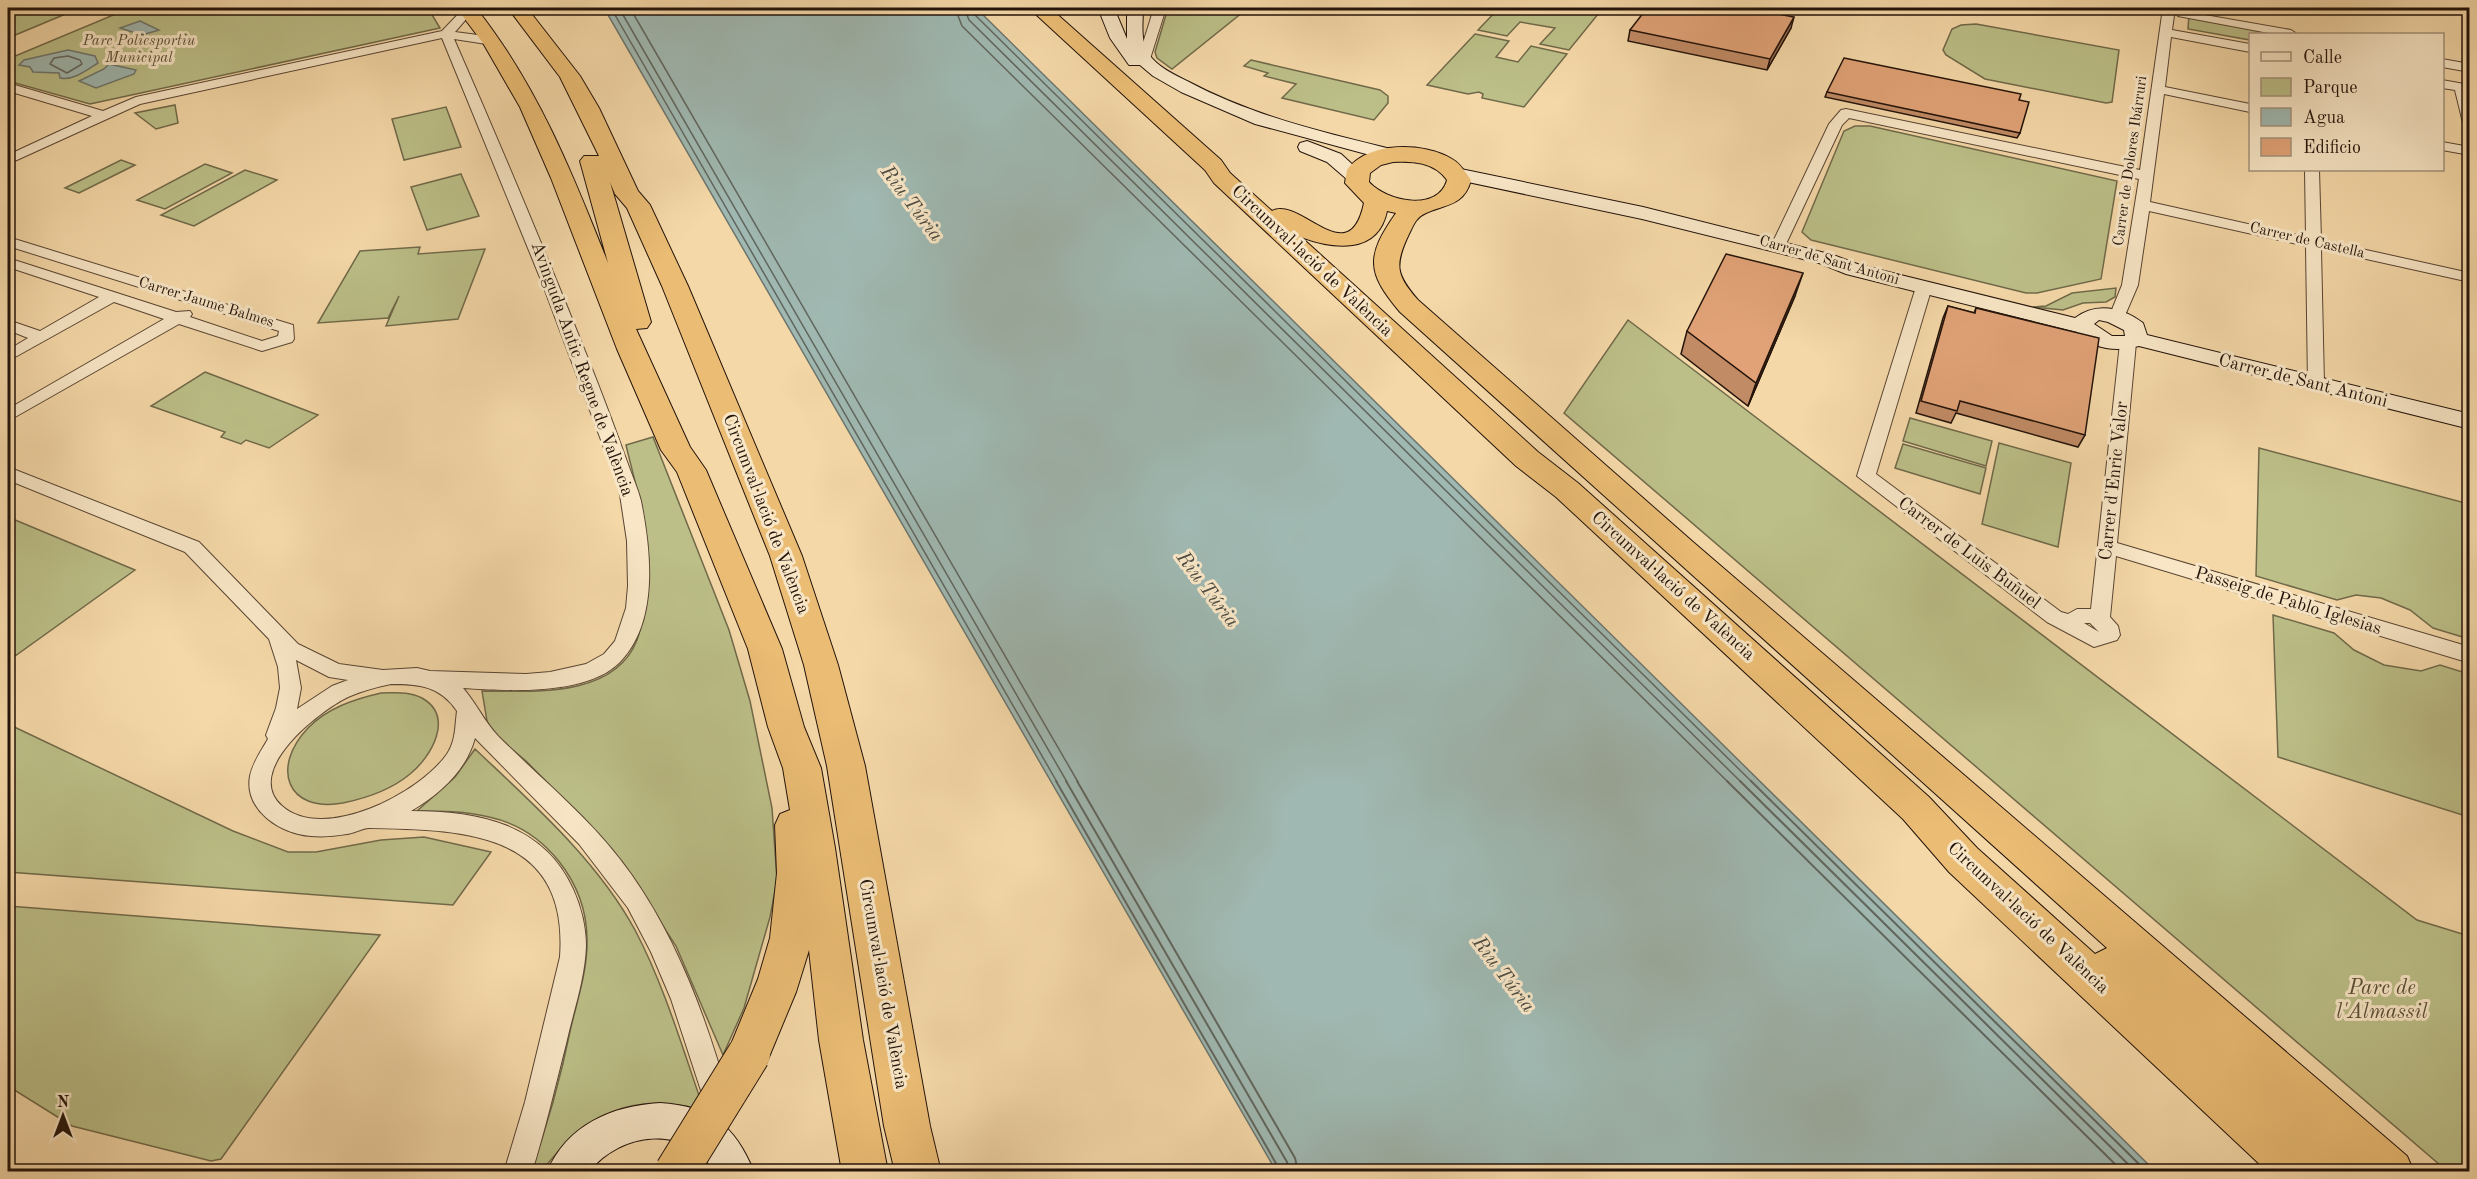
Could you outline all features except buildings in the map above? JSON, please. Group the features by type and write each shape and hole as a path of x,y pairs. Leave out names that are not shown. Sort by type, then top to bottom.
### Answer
{"highway":[{"name":"Circumval·lació de València","path":"517,8 549,51 561,62 627,194 638,205 675,286 786,556 821,665 846,766 907,1126 918,1172"},
{"path":"532,8 571,61 595,103 637,192 638,205"},
{"name":"Circumval·lació de València","path":"1039,8 1213,165 1222,178 1527,459 1567,490 1916,808 1963,860 2302,1172"},
{"path":"466,9 493,40 524,90 566,186 605,289 676,450 691,470"},
{"path":"549,51 586,143 603,194 643,343 686,448 691,470 765,649 786,727 802,768 816,848 841,1040 865,1172"},
{"path":"1392,155 1424,156 1446,165 1456,183 1444,201 1418,207 1399,206 1377,200 1361,190 1356,177 1366,163 1392,155"},
{"path":"1213,165 1236,175 1296,226 1314,236 1329,239 1359,237 1370,229 1376,216 1377,200"},
{"name":"Circumval·lació de València","path":"1418,207 1405,217 1385,257 1392,285 1408,306 1682,550 2391,1172"},
{"path":"676,1172 748,1054 787,955 795,898 797,843 788,773 786,727"},
{"path":"1916,808 1974,846 2121,976 2362,1172"}],"street":[{"path":"1106,8 1118,38 1139,66 1179,96 1257,131 1334,158 1356,177"},
{"path":"1135,8 1134,38 1144,59 1163,75 1230,109 1299,133 1392,155"},
{"path":"1144,59 1160,8"},
{"name":"Carrer de Dolores Ibárruri","path":"2116,317 2130,285 2144,205 2169,8"},
{"path":"447,34 466,9"},
{"path":"2182,14 2286,33"},
{"path":"2166,33 2249,48"},
{"path":"8,160 102,114 136,101 447,34 493,40"},
{"name":"Avinguda Antic Regne de València","path":"417,677 482,681 539,680 566,679 592,671 612,658 625,643 632,630 637,594 632,501 527,222 447,34"},
{"path":"2444,63 2469,68"},
{"path":"2444,84 2465,88 2469,123"},
{"path":"8,87 102,114"},
{"path":"2157,89 2249,108"},
{"path":"1778,246 1836,124 1846,113 2147,176"},
{"path":"2444,146 2469,151"},
{"path":"2312,171 2316,384"},
{"name":"Carrer de Sant Antoni","path":"1456,183 1574,198 1778,246 1826,259 1853,270 2084,327 2102,340 2133,341 2469,422"},
{"name":"Carrer de Castella","path":"2144,205 2469,278"},
{"name":"Carrer Jaume Balmes","path":"8,241 286,328 285,339 262,345 8,262"},
{"name":"Carrer de Luis Buñuel","path":"1924,287 1866,476 2054,617 2074,626 2086,637 2103,639 2110,635 2110,631 2100,619"},
{"path":"8,356 113,296"},
{"path":"8,416 203,302"},
{"path":"2084,327 2084,319 2094,314 2116,317 2135,328 2133,341"},
{"path":"8,325 41,337"},
{"name":"Carrer d'Enric Valor","path":"2100,619 2133,341"},
{"path":"8,473 192,547 291,649 336,671 388,678 417,677 441,682 458,695 479,730 600,854 636,901 666,958 711,1081 736,1172"},
{"name":"Passeig de Pablo Iglesias","path":"2107,547 2469,655"},
{"path":"277,637 291,671 292,687 273,746 261,771 262,795 275,814 299,825 332,828 368,820 402,805 433,784 454,760 466,735 467,712"},
{"path":"273,746 294,721 322,700 355,686 388,678"},
{"path":"368,820 461,822 500,833 530,849 547,866 567,901 573,933 570,968 529,1140 518,1172"},
{"path":"566,1172 599,1136 632,1124 662,1120 691,1126 716,1141 736,1172"}],"green space":[{"path":"8,8 80,8 8,38"},
{"name":"Parc Poliesportiu Municipal","path":"130,8 428,8 440,28 90,104 8,81 8,59"},
{"path":"1168,8 1248,8 1172,69 1157,58 1155,52"},
{"path":"1499,8 1603,8 1569,50 1540,44 1555,28 1520,22 1507,36 1478,30"},
{"path":"2189,15 2288,33 2249,33 2249,40 2188,29"},
{"path":"1976,24 2119,50 2112,102 2106,103 1985,79 1946,55 1943,50 1952,29 1961,25"},
{"path":"1475,34 1509,41 1496,57 1518,62 1531,46 1567,54 1524,107 1482,98 1483,94 1479,92 1468,94 1427,85"},
{"path":"1251,60 1380,90 1388,96 1388,103 1374,120 1282,98 1296,84 1264,76 1268,73 1244,66"},
{"path":"175,105 178,123 156,129 135,113"},
{"path":"446,107 461,147 404,160 392,119"},
{"path":"1855,126 1870,126 2117,181 2101,279 2037,293 2026,293 1811,240 1802,232 1844,131"},
{"path":"121,160 135,165 79,193 65,188"},
{"path":"205,164 232,173 165,209 137,200"},
{"path":"245,170 277,180 194,226 161,215"},
{"path":"461,174 479,216 427,230 411,187"},
{"path":"420,247 418,254 485,249 458,319 386,326 399,296 388,318 318,323 360,251"},
{"path":"2116,288 2115,297 2106,302 2083,303 2063,310 2033,307 2046,306 2072,293"},
{"name":"Parc de l'Almassil","path":"1628,320 2417,920 2469,936 2469,1171 2447,1171 1564,413"},
{"path":"205,372 318,415 269,448 246,440 241,444 221,437 225,432 151,406"},
{"path":"1910,418 1992,441 1986,466 1903,441"},
{"path":"653,437 729,630 750,701 772,808 777,880 770,917 744,1008 723,1055 676,946 633,880 591,827 526,761 493,733 487,721 482,691 569,688 591,682 610,673 626,659 637,640 641,625 643,546 640,503 626,445"},
{"path":"1999,443 2071,463 2058,547 1982,524"},
{"path":"1903,444 1986,468 1980,494 1895,468"},
{"path":"2259,448 2469,504 2469,639 2433,628 2410,610 2381,598 2356,595 2337,600 2256,576"},
{"path":"8,517 135,570 8,661"},
{"path":"2273,615 2334,633 2354,650 2384,665 2421,671 2440,665 2469,674 2469,817 2278,757"},
{"path":"381,693 412,694 422,698 432,706 437,716 436,737 418,767 403,780 387,789 352,801 324,804 308,801 297,794 290,784 288,772 290,758 308,728 324,715 342,705"},
{"path":"8,724 233,831 288,852 316,852 381,840 424,837 491,852 453,905 8,872"},
{"path":"475,749 519,790 583,856 620,904 655,974 704,1110 654,1103 612,1112 593,1121 576,1134 542,1171 531,1171 554,1100 582,983 587,949 585,917 579,897 559,861 528,833 509,823 480,815 417,811 455,777"},
{"path":"8,906 380,935 221,1159 211,1161 72,1126 8,1086"}],"water":[{"name":"Riu Túria","path":"604,8 976,8 2155,1171 1276,1171"},
{"path":"140,21 159,30 142,35 120,28"},
{"path":"68,50 95,56 98,63 80,74 65,79 60,78 59,73 33,72 30,67 19,65 24,60"},
{"path":"109,64 136,70 134,74 96,88 79,81 104,69"}]}
